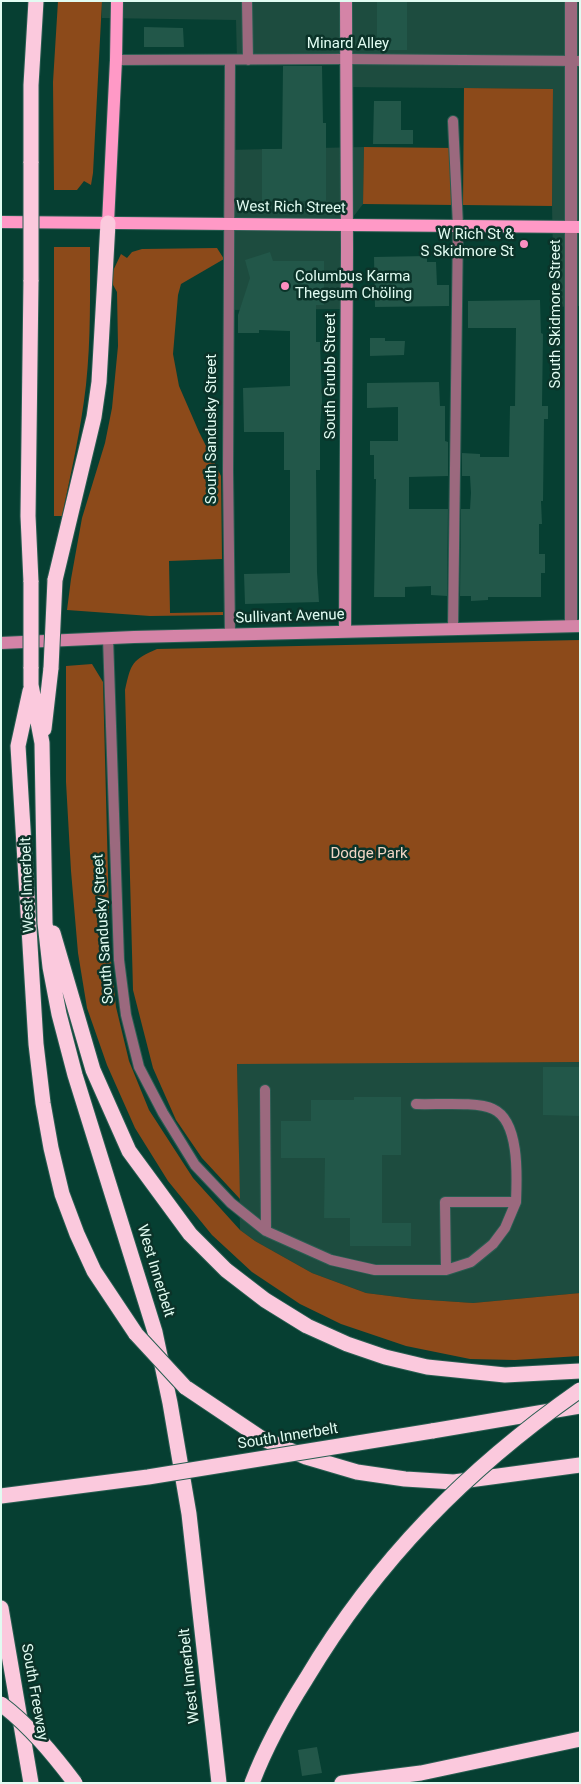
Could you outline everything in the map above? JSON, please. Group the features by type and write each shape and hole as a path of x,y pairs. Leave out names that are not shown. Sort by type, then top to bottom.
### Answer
{"highway":[{"name":"West Innerbelt","path":"36,1 31,84 28,516 31,582 31,685 42,743 45,923 50,967 59,1014 75,1076 156,1332 189,1514 219,1783"},
{"path":"42,743 51,668 55,580 94,417 99,382 108,223"},
{"path":"31,685 18,746 36,1044 43,1103 62,1194 77,1234 94,1271 136,1334 185,1387 261,1438 306,1456 357,1472 405,1479 454,1482 580,1465"},
{"path":"45,905 92,1070 129,1151 190,1234 226,1270 265,1300 307,1326 347,1344 385,1357 427,1367 505,1374 580,1371"},
{"path":"252,1783 260,1761 291,1703 341,1623 377,1575 419,1526 450,1494 538,1419 580,1390"},
{"name":"South Innerbelt","path":"1,1496 148,1477 580,1406"},
{"name":"South Freeway","path":"1,1608 31,1783"},
{"path":"1,1704 17,1716 52,1752 75,1783"},
{"path":"342,1783 421,1773 580,1738"}],"main road":[{"path":"108,223 117,1"},
{"name":"West Rich Street","path":"1,222 576,227"}],"street":[{"name":"South Grubb Street","path":"345,631 346,1"},
{"name":"South Skidmore Street","path":"571,1 575,61 575,626"},
{"name":"Sullivant Avenue","path":"1,643 108,638 575,626"}],"lane":[{"path":"247,1 248,60"},
{"name":"Minard Alley","path":"116,60 575,61"},
{"name":"South Sandusky Street","path":"230,60 228,471 230,635"},
{"path":"453,121 458,226 453,629"},
{"name":"South Sandusky Street","path":"108,638 119,960 126,1015 139,1067 163,1113 195,1165 230,1203 266,1231 331,1260 375,1270 446,1270 470,1262 493,1244 505,1228 516,1202"},
{"path":"265,1090 266,1231"},
{"path":"416,1104 472,1105 492,1108 504,1117 513,1142 516,1159 516,1202 445,1202 446,1270"}],"shaded area":[{"path":"102,1 580,1 580,306 554,307 552,206 553,89 345,87 346,62 237,60 236,20 102,18"},
{"path":"364,147 363,204 347,225 347,309 229,310 226,150"},
{"path":"580,1062 580,1293 473,1303 414,1299 366,1293 312,1273 255,1241 240,1230 237,1063"}],"green space":[{"path":"58,1 102,1 93,173 91,185 84,181 77,190 54,190 53,82"},
{"path":"464,88 553,89 552,206 463,205"},
{"path":"364,147 454,148 454,205 363,204"},
{"path":"54,247 90,247 88,368 79,434 62,516 54,516"},
{"path":"217,248 224,259 181,284 178,295 173,354 179,386 221,476 222,559 169,561 170,613 223,612 223,615 150,616 67,610 82,518 105,443 112,408 118,346 117,292 112,283 112,273 121,254 127,258 132,252 142,249"},
{"name":"Dodge Park","path":"580,640 580,1062 237,1064 240,1199 202,1158 176,1120 153,1068 133,990 125,690 131,668 142,656 157,649"},
{"path":"92,664 103,682 110,952 116,1007 129,1061 149,1110 193,1178 240,1230 255,1241 312,1273 366,1293 414,1299 473,1303 580,1293 580,1356 515,1360 470,1359 406,1346 341,1324 300,1304 252,1272 212,1235 168,1181 135,1128 107,1065 87,1008 78,953 66,782 66,666"}],"building":[{"path":"377,1 407,1 407,50 377,50"},
{"path":"144,27 183,28 184,47 144,47"},
{"path":"283,66 322,66 323,123 326,123 326,201 262,201 262,149 282,149"},
{"path":"374,101 401,101 401,130 413,130 413,144 373,144"},
{"path":"270,252 273,261 324,261 324,305 316,305 316,342 320,342 322,401 320,470 316,470 319,602 245,604 244,574 290,573 290,470 284,470 284,432 244,432 243,388 290,386 290,331 259,330 259,333 238,333 238,315 250,278 245,260"},
{"path":"427,256 427,262 436,262 437,285 449,285 449,306 375,307 374,257"},
{"path":"540,300 541,333 543,334 542,406 548,406 548,419 544,419 542,524 539,524 539,554 545,554 545,573 541,573 541,597 488,597 488,600 471,601 471,596 460,596 461,509 470,509 471,493 470,476 462,476 462,453 480,454 480,457 509,457 510,406 515,406 516,328 468,328 468,301"},
{"path":"370,338 385,338 385,341 405,341 404,355 370,356"},
{"path":"439,382 440,406 445,406 448,476 409,477 409,509 448,509 447,596 431,595 431,586 405,587 405,597 374,597 376,479 374,479 374,455 370,455 370,441 398,441 398,407 367,408 367,383"},
{"path":"543,1067 580,1067 580,1116 543,1115"},
{"path":"354,1097 401,1097 401,1155 382,1155 382,1223 411,1223 411,1246 350,1246 350,1218 324,1218 325,1158 281,1158 281,1121 311,1121 311,1100 354,1100"},
{"path":"317,1747 322,1773 302,1776 298,1750"}],"place":[{"name":"W Rich St & S Skidmore St","path":"524,244"},
{"name":"Columbus Karma Thegsum Chöling","path":"285,286"}]}
